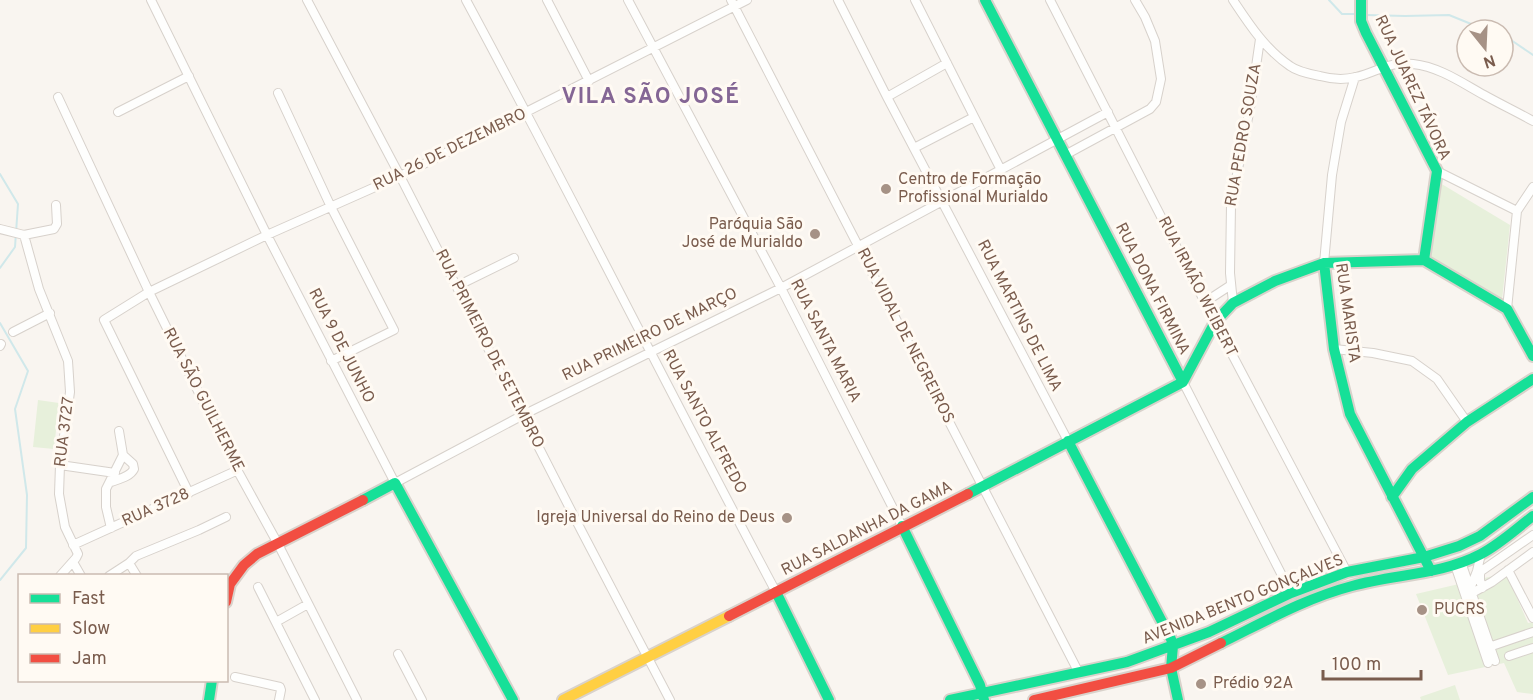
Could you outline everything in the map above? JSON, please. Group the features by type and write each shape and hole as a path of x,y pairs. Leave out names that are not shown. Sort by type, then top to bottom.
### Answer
{"street":[{"name":"RUA 9 DE JUNHO","path":"151,0 267,235 395,483 513,700"},
{"name":"RUA PRIMEIRO DE SETEMBRO","path":"307,0 670,700"},
{"name":"RUA SANTO ALFREDO","path":"466,0 776,592 829,700"},
{"path":"547,0 589,81"},
{"name":"RUA SANTA MARIA","path":"628,0 781,288 902,526 984,697"},
{"name":"RUA 26 DE DEZEMBRO","path":"189,493 104,320 149,292 267,235 400,176 653,49 733,3 747,0"},
{"name":"RUA MARTINS DE LIMA","path":"838,0 1173,646"},
{"path":"915,0 1001,170"},
{"name":"RUA DONA FIRMINA","path":"985,0 1291,593"},
{"name":"RUA IRMÃO WEIBERT","path":"1050,0 1215,322 1347,572"},
{"path":"1065,155 1150,109 1156,102 1161,79 1155,41 1136,0"},
{"path":"1233,0 1260,39 1290,66 1306,73 1332,79 1355,78 1384,66 1412,64 1428,67 1460,81 1533,121"},
{"name":"RUA JUAREZ TÁVORA","path":"1361,0 1361,21 1437,171 1424,260"},
{"name":"RUA VIDAL DE NEGREIROS","path":"733,3 1079,673"},
{"name":"RUA PEDRO SOUZA","path":"1233,303 1230,273 1231,205 1250,108 1260,39"},
{"path":"887,96 947,63"},
{"path":"118,112 189,76"},
{"name":"RUA MARISTA","path":"1355,78 1341,122 1332,175 1324,263 1334,349 1350,414 1431,571"},
{"path":"278,93 331,207 394,330 332,361"},
{"name":"RUA SÃO GUILHERME","path":"58,97 149,292 238,471 278,544 357,700"},
{"name":"RUA PRIMEIRO DE MARÇO","path":"228,584 257,554 523,415 781,288 1108,112"},
{"path":"914,148 974,117"},
{"path":"1437,171 1517,211"},
{"path":"1507,309 1517,211 1533,187"},
{"path":"0,229 24,235 54,229 57,224 56,205"},
{"name":"RUA 3727","path":"24,235 39,289 68,361 70,392 60,465 59,494 64,527 75,548"},
{"path":"457,286 514,258"},
{"path":"1183,382 1215,322 1233,303 1275,281 1324,263 1424,260 1507,309 1533,356"},
{"path":"1205,302 1231,285"},
{"path":"13,332 50,314"},
{"path":"1334,349 1373,353 1412,361 1437,379 1467,422"},
{"path":"1392,498 1412,469 1467,422 1533,379"},
{"name":"RUA SALDANHA DA GAMA","path":"562,700 982,487 1183,382"},
{"path":"111,528 106,507 106,489 123,455 119,431"},
{"path":"111,482 127,476 134,469 133,464 123,455"},
{"path":"60,465 115,472"},
{"name":"RUA 3728","path":"75,548 111,528 238,471"},
{"name":"AVENIDA BENTO GONÇALVES","path":"951,700 984,697 1126,662 1173,646 1209,632 1291,593 1347,572 1424,557 1459,546 1480,536 1533,497"},
{"name":"AVENIDA BENTO GONÇALVES","path":"1034,700 1171,668 1301,604 1352,586 1431,571 1458,563 1496,544 1533,516"},
{"path":"112,574 129,563 136,555 226,517"},
{"path":"1482,588 1480,572 1533,535"},
{"path":"62,574 76,558 78,554 75,548"},
{"path":"1468,588 1482,588 1533,552"},
{"path":"1480,554 1477,571 1468,588 1487,647"},
{"path":"73,562 80,574"},
{"path":"129,563 136,574"},
{"path":"1458,563 1492,662"},
{"path":"1508,570 1533,618"},
{"path":"258,587 315,700"},
{"path":"276,622 308,604"},
{"path":"1487,647 1533,632"},
{"path":"1173,646 1171,668 1178,700"},
{"path":"1509,656 1533,648"},
{"path":"398,654 422,700"},
{"path":"235,677 280,687 279,700"},
{"path":"209,700 212,682"}],"green space":[{"path":"1440,183 1510,225 1502,300 1430,257"},
{"path":"38,400 59,403 54,449 33,447"},
{"path":"1506,573 1528,623 1533,622 1533,694 1517,692 1504,663 1448,675 1416,594"},
{"path":"1455,685 1460,700 1421,700 1420,697"}],"waterway":[{"path":"1329,0 1342,14 1354,14"},
{"path":"1366,15 1449,15 1456,18"},
{"path":"1515,43 1533,55"},
{"path":"0,174 18,204 15,247 0,268"},
{"path":"0,323 28,371 15,409 27,495 26,548 0,580"}],"traffic: fast":[{"path":"985,0 1183,382"},
{"path":"1361,0 1361,21 1366,33 1437,171 1424,260"},
{"path":"968,494 1183,382 1215,322 1233,303 1275,281 1324,263 1424,260 1507,309 1533,356"},
{"path":"1324,263 1334,349 1350,414 1431,571"},
{"path":"1392,497 1412,469 1467,422 1533,379"},
{"path":"1068,441 1171,639 1173,646 1171,668 1178,700"},
{"path":"363,500 395,483 513,700"},
{"path":"950,700 1127,662 1209,632 1291,593 1347,572 1424,557 1459,546 1480,536 1533,497"},
{"path":"1221,643 1285,611 1335,591 1466,561 1495,546 1533,516"},
{"path":"902,526 980,685 984,700"},
{"path":"776,592 829,700"},
{"path":"209,700 212,682"}],"traffic: slow":[{"path":"563,700 729,616"}],"traffic: jam":[{"path":"729,616 968,494"},
{"path":"228,593 230,584 244,565 257,554 363,500"},
{"path":"1034,700 1171,668 1221,643"}],"place":[{"name":"Centro de Formação Profissional Murialdo","path":"886,189"},
{"name":"Paróquia São José de Murialdo","path":"815,234"},
{"name":"Igreja Universal do Reino de Deus","path":"787,518"},
{"name":"PUCRS","path":"1422,610"},
{"name":"Prédio 92A","path":"1201,684"}],"district":[{"name":"VILA SÃO JOSÉ","path":"651,97"}]}
